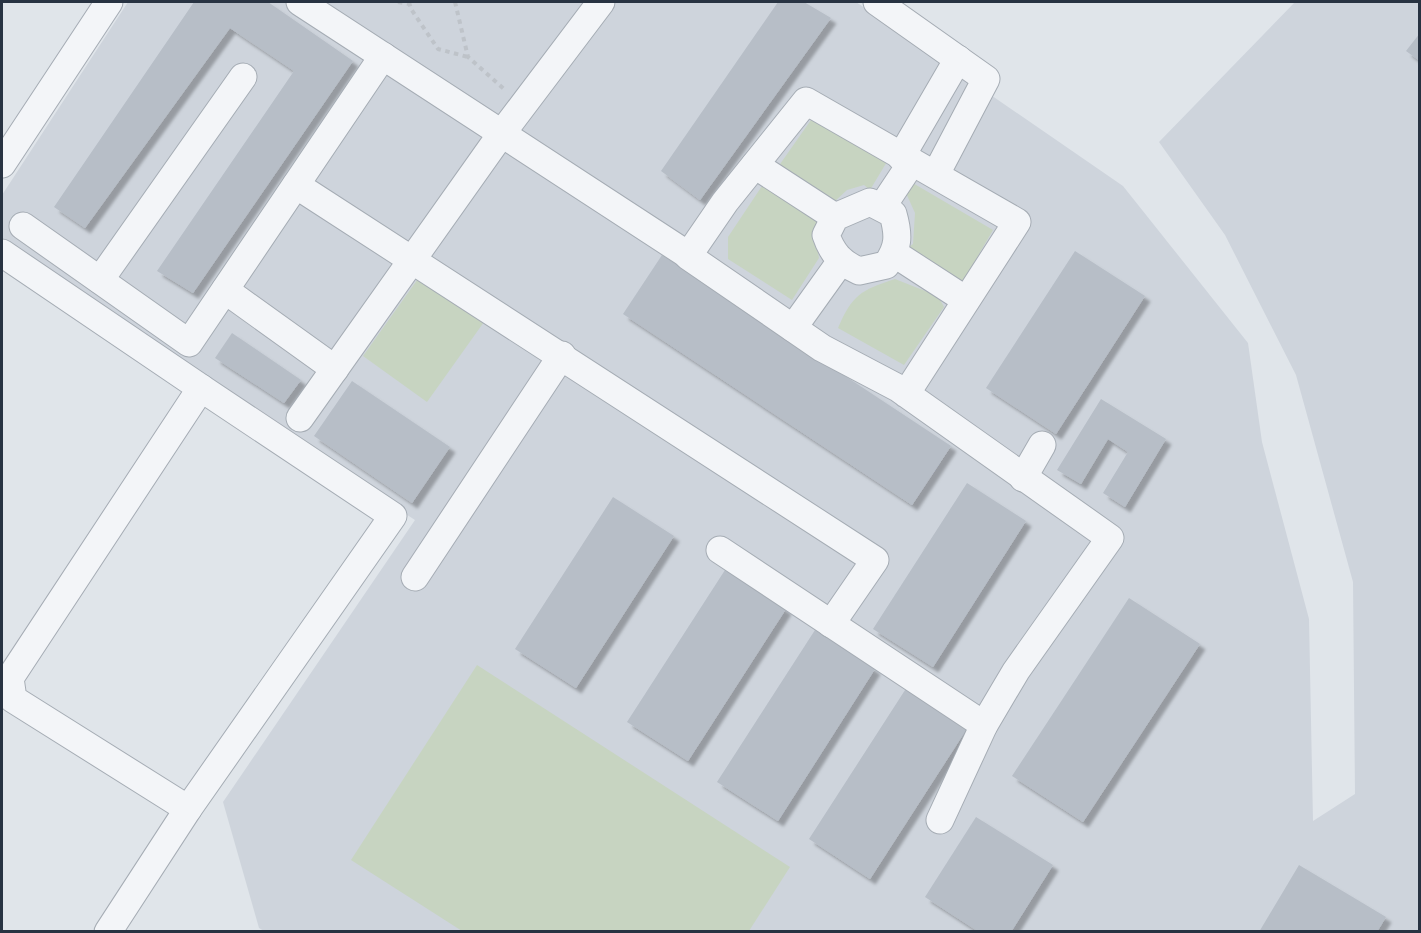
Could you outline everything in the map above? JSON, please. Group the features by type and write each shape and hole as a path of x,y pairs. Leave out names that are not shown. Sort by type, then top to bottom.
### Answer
{"street":[{"path":"2,164 110,2"},
{"path":"300,2 688,255 822,348 906,394 1110,538 1016,671 984,725 940,820"},
{"path":"300,418 502,133 601,2"},
{"path":"877,2 986,79 936,174"},
{"path":"23,226 189,343 383,56"},
{"path":"882,207 958,59"},
{"path":"100,280 243,77"},
{"path":"688,255 806,101 1017,222 906,394"},
{"path":"755,165 835,217"},
{"path":"296,185 562,355 875,560 831,624"},
{"path":"870,202 882,207 893,214 897,228 895,254 886,265 859,271 841,261 831,249 826,235 835,217 870,202"},
{"path":"2,253 393,516 188,809 108,932"},
{"path":"895,254 966,300"},
{"path":"793,328 841,261"},
{"path":"225,290 335,369"},
{"path":"415,577 562,355"},
{"path":"188,809 13,699 6,675 201,387"},
{"path":"1023,478 1042,445"},
{"path":"720,550 984,725"}],"path":[{"path":"398,2 409,3 438,50 468,57 523,105"},
{"path":"455,2 468,57"}],"shaded area":[{"path":"128,2 856,2 1123,186 1248,343 1262,442 1309,619 1313,821 1355,794 1353,582 1296,375 1225,235 1159,142 1295,2 1419,2 1419,931 264,931 259,928 223,802 415,520 2,252 2,195"}],"green space":[{"path":"811,120 888,160 870,190 864,185 847,190 833,203 778,167"},
{"path":"766,180 817,218 815,237 819,258 792,300 728,259 728,237"},
{"path":"911,182 993,230 961,285 906,249 913,244 915,213 906,193"},
{"path":"420,276 484,322 427,402 363,356"},
{"path":"895,279 938,296 944,307 904,365 838,328 848,308 859,295"},
{"path":"477,665 790,867 749,931 462,931 351,860"}],"building":[{"path":"194,2 268,2 353,61 193,293 157,271 294,71 230,28 85,228 54,207"},
{"path":"778,2 804,2 831,18 700,200 661,171"},
{"path":"1420,33 1420,61 1406,51"},
{"path":"1075,251 1145,296 1056,434 986,388"},
{"path":"662,255 951,446 912,505 623,314"},
{"path":"232,333 301,380 284,403 215,358"},
{"path":"352,381 450,447 412,503 314,436"},
{"path":"1101,399 1166,439 1125,507 1103,493 1128,452 1108,439 1081,484 1057,470"},
{"path":"967,483 1026,521 933,667 873,629"},
{"path":"613,497 674,536 576,688 515,649"},
{"path":"725,570 786,609 688,761 627,722"},
{"path":"1129,598 1200,644 1083,822 1012,776"},
{"path":"815,630 875,669 778,821 717,782"},
{"path":"907,687 968,727 870,879 809,839"},
{"path":"976,817 1053,865 1011,932 979,932 925,897"},
{"path":"1299,865 1386,917 1377,932 1259,932"}]}
